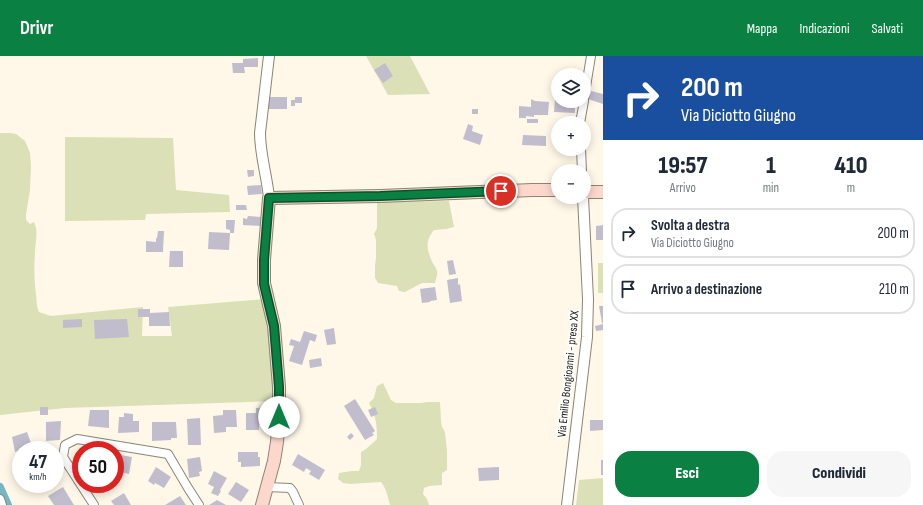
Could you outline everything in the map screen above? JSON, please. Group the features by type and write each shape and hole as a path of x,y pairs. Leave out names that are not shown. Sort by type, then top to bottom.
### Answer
{"main road":[{"path":"262,505 275,455 279,417 279,387 274,326 264,284 264,260 269,198 551,190"},
{"path":"591,192 603,192"}],"street":[{"path":"269,56 260,133 260,144 269,198"},
{"path":"589,68 591,56"},
{"name":"Via Emilio Bongioanni - presa XX","path":"567,505 589,311 583,204"},
{"path":"94,505 63,457 65,445 77,439 168,454 199,505"},
{"path":"267,487 290,488 299,505"},
{"path":"0,499 2,505"}],"green space":[{"path":"366,56 410,56 430,94 388,95"},
{"path":"0,133 16,134 25,141 30,153 30,190 26,220 30,224 34,222 36,230 34,263 37,305 39,312 51,316 143,307 142,336 172,336 168,307 266,299 275,401 65,408 0,415"},
{"path":"65,137 173,138 176,190 229,195 230,212 146,214 145,220 65,221"},
{"path":"449,201 454,227 434,230 428,240 429,255 437,271 435,283 422,283 405,292 399,291 397,286 378,283 375,278 376,240 374,234 377,228 377,202"},
{"path":"598,263 603,263 603,293 598,293"},
{"path":"383,383 391,400 396,403 440,402 441,421 445,432 447,451 447,470 442,473 442,485 424,488 423,494 429,505 390,505 386,490 381,482 350,484 343,483 338,479 339,473 359,471 361,465 361,452 377,439 376,421 369,403 374,398 377,386"},
{"path":"603,478 603,505 576,505 579,480"}],"building":[{"path":"258,58 258,67 244,67 245,73 233,73 232,63 243,63 243,59"},
{"path":"385,63 393,76 383,83 374,70"},
{"path":"591,91 603,94 603,104 591,100"},
{"path":"268,97 287,97 287,109 268,109"},
{"path":"295,97 302,97 302,103 295,103 295,106 291,106 291,100 295,100"},
{"path":"531,99 535,101 549,102 548,115 534,115 534,117 526,116 526,118 519,118 519,106 531,107"},
{"path":"554,108 575,108 575,113 554,112"},
{"path":"472,109 478,109 478,114 472,114"},
{"path":"527,119 538,119 538,123 527,123"},
{"path":"468,124 473,126 472,131 483,135 480,145 463,139"},
{"path":"523,135 546,136 546,146 522,145"},
{"path":"247,170 254,170 254,176 248,177"},
{"path":"261,185 262,194 248,195 247,186"},
{"path":"236,205 246,205 247,210 236,210"},
{"path":"248,216 262,217 261,226 243,225 243,218 247,219"},
{"path":"226,220 235,220 234,233 230,233 230,230 226,229"},
{"path":"603,225 603,240 596,240 596,226"},
{"path":"158,231 164,231 163,252 146,252 146,241 156,242"},
{"path":"209,232 230,233 229,250 208,249"},
{"path":"170,251 183,251 183,267 169,267"},
{"path":"453,260 456,274 449,275 447,261"},
{"path":"458,278 462,301 450,303 447,280"},
{"path":"435,287 437,300 422,303 420,289"},
{"path":"599,306 603,306 603,323 602,323"},
{"path":"138,309 150,309 150,313 169,312 170,326 149,326 149,317 138,317"},
{"path":"82,319 82,327 63,328 63,320"},
{"path":"127,319 129,337 95,339 94,320"},
{"path":"603,324 603,330 596,331 595,326"},
{"path":"334,328 336,344 327,345 324,330"},
{"path":"304,331 317,335 315,342 310,340 302,365 289,361 294,346 289,345 291,339 300,342"},
{"path":"321,358 322,366 310,368 309,360"},
{"path":"355,399 375,431 372,433 374,435 365,440 344,406"},
{"path":"40,407 48,407 48,415 40,415"},
{"path":"268,407 269,424 259,425 259,430 246,430 246,413 256,413 256,408"},
{"path":"375,407 378,414 371,417 368,410"},
{"path":"90,410 109,410 109,428 88,426"},
{"path":"223,410 236,410 237,427 226,427 226,432 214,433 213,416 223,415"},
{"path":"124,413 133,414 133,421 139,421 139,432 118,433 119,417 124,417"},
{"path":"200,418 201,445 188,445 187,419"},
{"path":"590,420 603,420 603,430 590,431"},
{"path":"61,421 60,440 46,441 46,422"},
{"path":"152,422 176,422 177,438 171,438 171,440 152,441"},
{"path":"27,432 30,441 13,441 12,437"},
{"path":"351,433 354,436 350,440 347,437"},
{"path":"238,452 258,452 258,457 260,457 260,466 241,467 241,462 238,462"},
{"path":"298,454 325,470 319,480 309,474 311,471 306,468 304,472 292,465"},
{"path":"124,456 132,457 129,474 124,473"},
{"path":"200,457 202,471 199,472 200,476 189,478 187,459"},
{"path":"601,460 603,460 603,475 601,475"},
{"path":"156,467 171,477 164,488 155,483 154,485 148,481"},
{"path":"499,467 499,480 479,481 478,468"},
{"path":"214,471 227,478 218,496 211,493 214,487 208,484"},
{"path":"236,482 249,490 241,502 228,494"},
{"path":"64,489 74,505 54,505 48,496 53,493 64,493"},
{"path":"124,493 131,505 114,505 111,501"},
{"path":"180,496 186,505 165,505"},
{"path":"217,500 226,505 209,505"}],"waterway":[{"path":"0,487 8,505"}],"route":[{"path":"279,417 279,387 274,326 264,284 264,260 269,198 380,196 501,191"}]}
